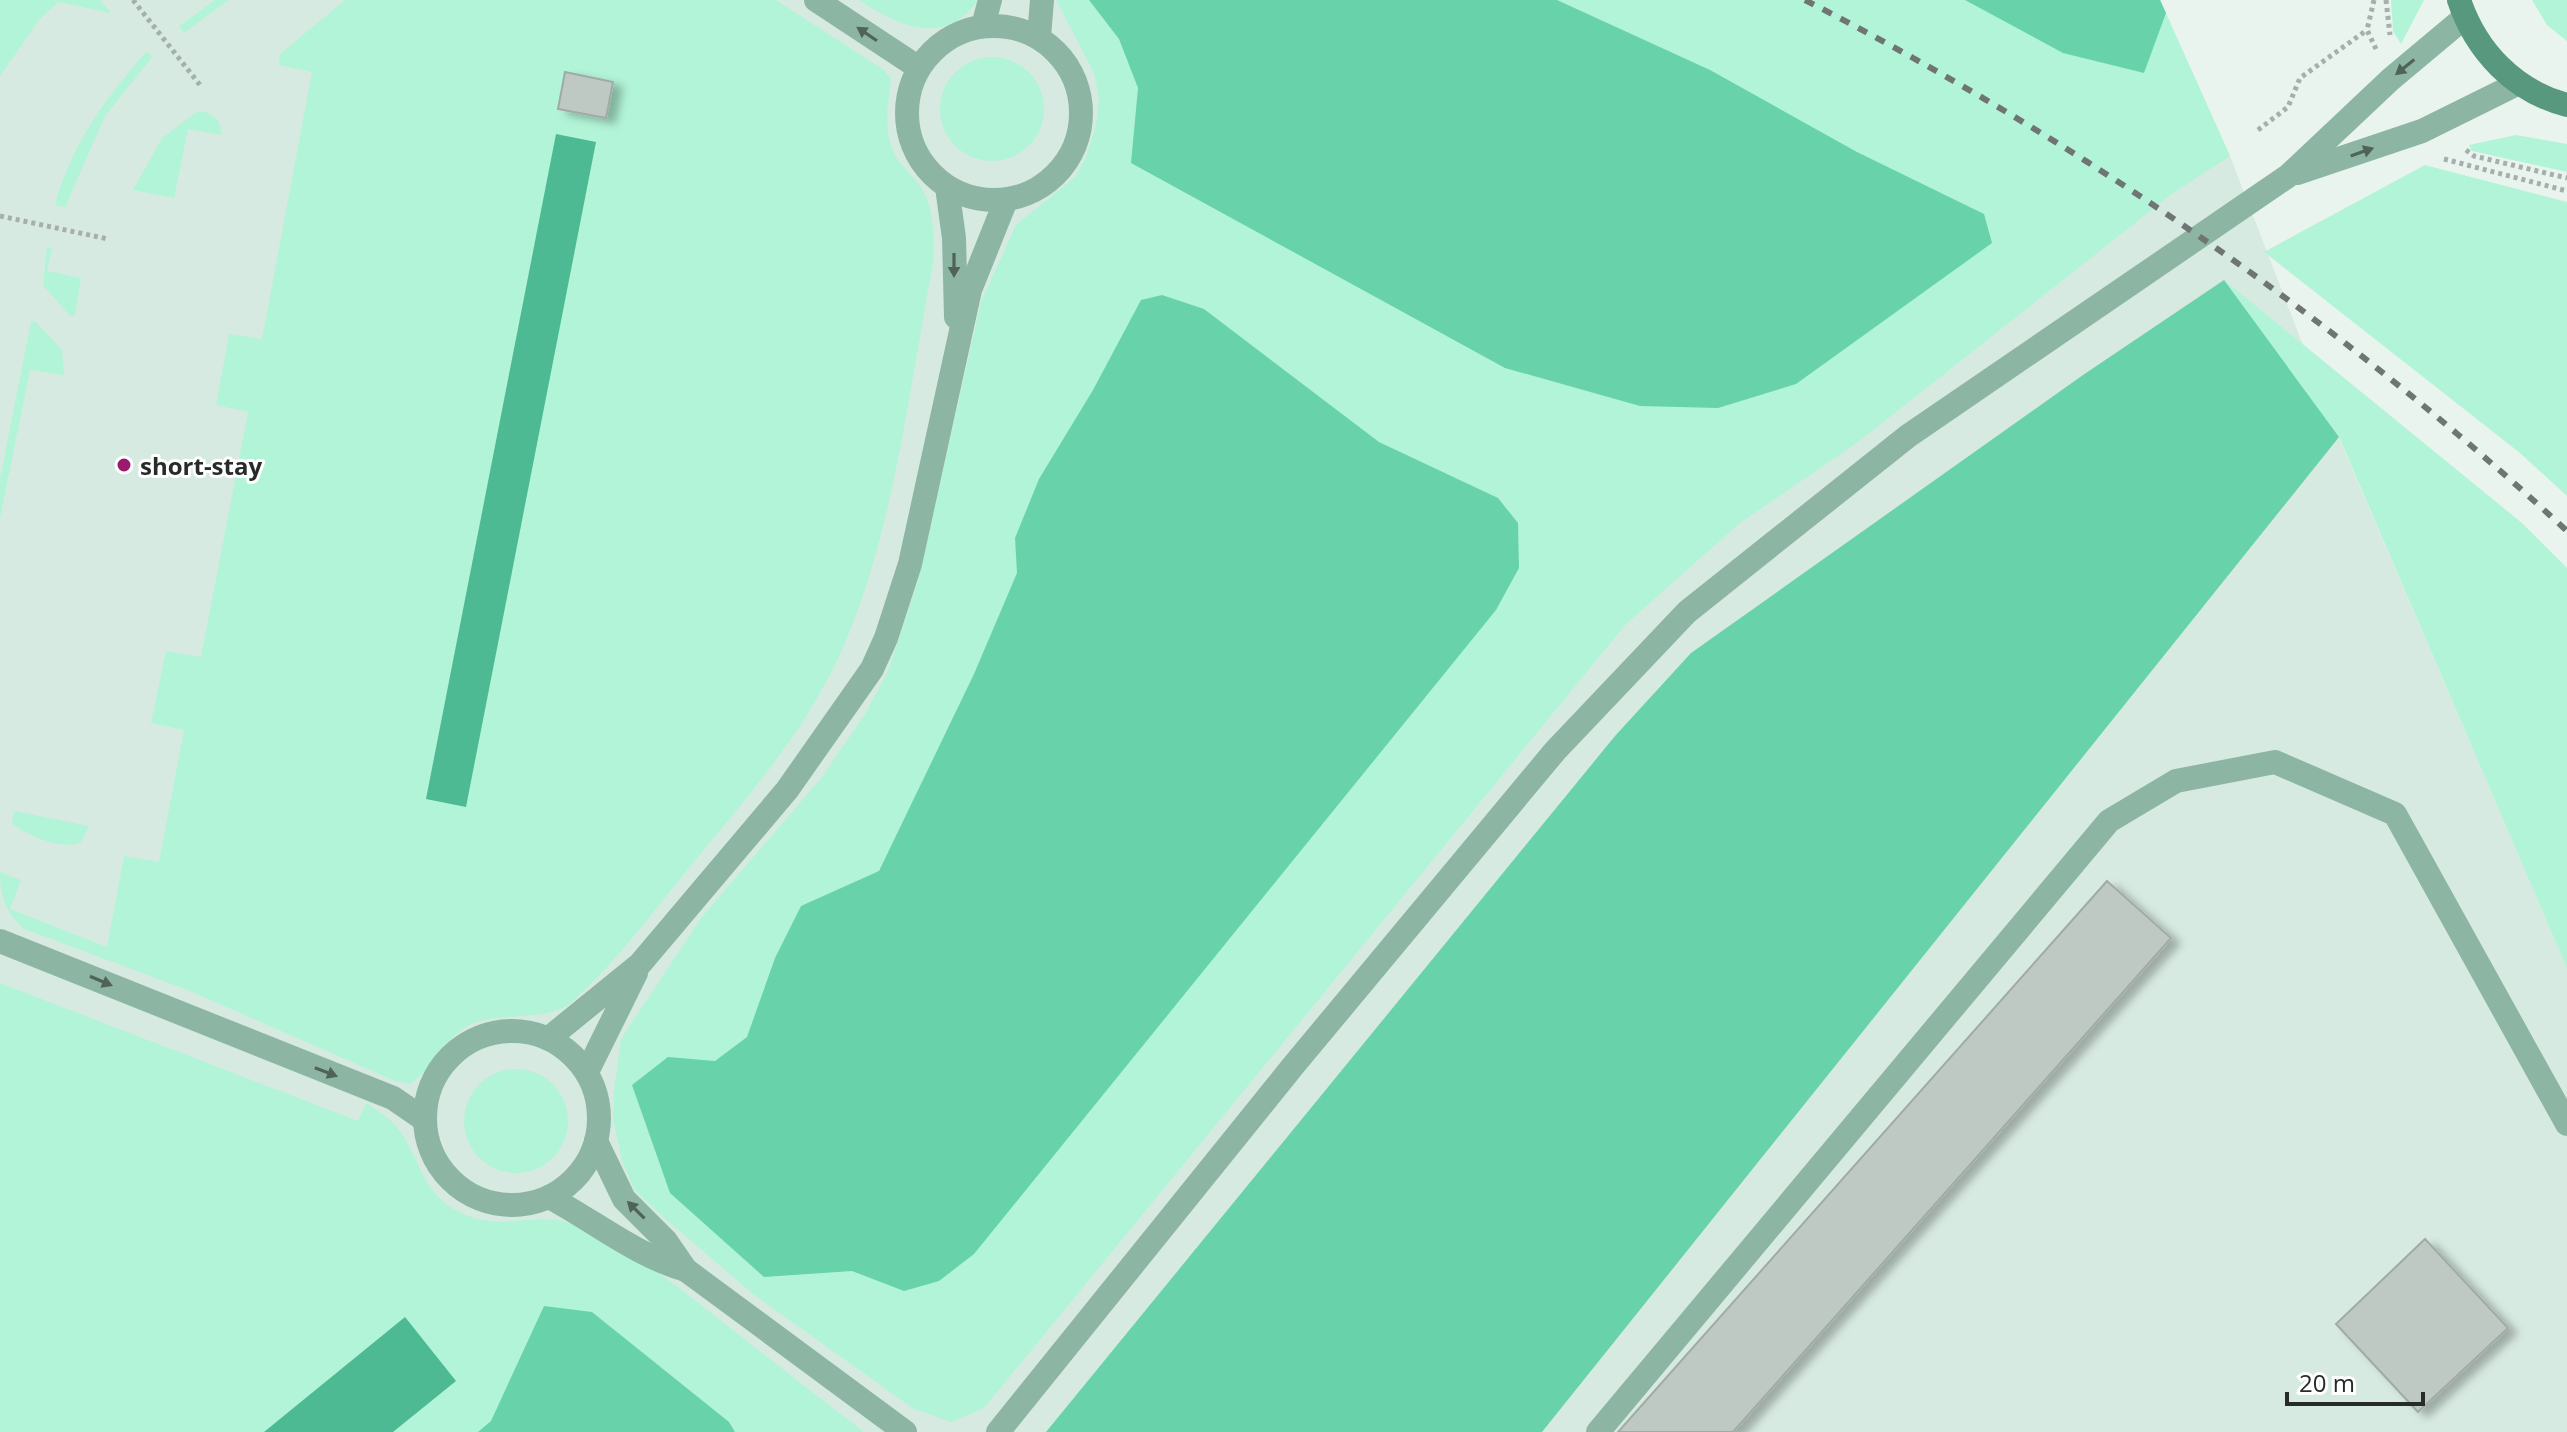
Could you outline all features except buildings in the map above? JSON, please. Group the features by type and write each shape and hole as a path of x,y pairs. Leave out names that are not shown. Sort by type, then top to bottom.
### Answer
{"main road":[{"path":"2462,9 2493,61 2519,83 2567,105"}],"lane":[{"path":"816,0 919,68"},
{"path":"983,26 990,0"},
{"path":"1039,37 1042,0"},
{"path":"998,1432 1283,1078 1555,751 1687,612 1908,436 2288,176 2462,9"},
{"path":"983,26 1012,27 1039,37 1061,56 1075,80 1082,109 1078,137 1067,163 1050,181 1029,193 1006,200 986,201 947,187 927,169 913,146 907,120 909,93 919,68 944,42 962,31 983,26"},
{"path":"2288,176 2446,120 2519,83"},
{"path":"947,187 954,238 957,343"},
{"path":"549,1038 640,964 787,790 872,669 890,628 910,564 970,290 1006,200"},
{"path":"1598,1432 2109,821 2176,781 2275,762 2395,814 2567,1124"},
{"path":"0,941 393,1098 425,1120"},
{"path":"587,1072 640,964"},
{"path":"520,1031 549,1038 570,1052 587,1072 596,1094 599,1118 596,1141 586,1165 570,1184 549,1197 521,1205 493,1204 466,1192 445,1174 430,1149 425,1120 429,1091 443,1065 464,1045 491,1033 520,1031"},
{"path":"596,1141 624,1199 666,1241 686,1270 905,1432"},
{"path":"549,1197 599,1224 656,1261 686,1270"}],"path":[{"path":"133,0 200,85"},
{"path":"2258,130 2288,107 2300,78 2367,30"},
{"path":"2446,120 2463,148 2474,156 2567,178"},
{"path":"0,216 108,239"}],"shaded area":[{"path":"0,0 2160,0 2230,156 2338,436 2567,967 2567,1432 0,1432"},
{"path":"0,0 100,0 111,13 58,2 39,20 0,76"},
{"path":"215,0 229,0 184,33 179,26"},
{"path":"345,0 776,0 884,70 891,79 887,114 892,148 926,198 933,235 933,264 906,415 872,568 836,663 805,718 749,795 631,940 584,991 561,1009 489,1019 468,1026 410,1084 395,1081 190,991 22,928 11,915 2,896 0,881 0,872 21,880 10,909 107,947 124,856 159,862 184,730 151,723 166,651 201,657 248,412 216,405 229,334 262,339 312,72 279,65 280,54"},
{"path":"859,0 978,0 965,15 951,24 920,28 889,18"},
{"path":"1056,0 2160,0 2230,156 2173,193 1858,442 1740,523 1626,624 984,1408 951,1422 914,1409 753,1294 634,1189 622,1160 613,1118 614,1090 621,1039 701,918 822,777 867,711 889,669 919,577 981,302 1016,225 1075,177 1086,157 1096,126 1099,98 1094,73"},
{"path":"1089,0 1557,0 1710,70 1857,152 1984,214 1992,243 1796,384 1718,408 1640,406 1505,368 1131,163 1138,88 1119,39"},
{"path":"1965,0 2160,0 2166,13 2144,73 2063,53"},
{"path":"2391,0 2424,0 2401,44 2393,31"},
{"path":"2532,0 2567,0 2567,41 2547,25"},
{"path":"147,51 152,57 105,116 65,207 55,205 71,162 92,123"},
{"path":"992,57 1012,61 1029,72 1040,89 1044,109 1040,129 1029,146 1012,157 992,161 972,157 955,146 944,129 940,109 944,89 955,72 972,61"},
{"path":"198,111 216,118 221,135 188,129 174,198 133,190 162,138"},
{"path":"556,134 596,142 466,807 426,799"},
{"path":"2516,135 2567,144 2567,172 2472,151 2469,145"},
{"path":"2425,165 2567,202 2567,496 2520,453 2264,252"},
{"path":"47,247 52,248 47,271 81,278 75,316 70,316 43,285"},
{"path":"2224,280 2522,523 2567,568 2567,968 2339,437"},
{"path":"2224,280 2339,437 1542,1432 1046,1432 1615,736 1691,653 2083,375"},
{"path":"1162,295 1204,309 1379,442 1498,498 1518,523 1519,568 1496,610 974,1254 939,1281 904,1291 852,1271 764,1277 670,1193 632,1085 668,1057 715,1061 747,1037 775,958 801,906 879,871 974,674 1017,573 1015,538 1039,479 1093,390 1141,300"},
{"path":"35,321 62,350 64,375 30,370 0,518 0,479 31,322"},
{"path":"14,811 89,826 81,842 64,845 36,837 12,823"},
{"path":"0,983 358,1121 366,1103 395,1125 431,1188 449,1206 483,1220 561,1221 598,1235 672,1283 864,1432 0,1432"},
{"path":"516,1069 536,1073 553,1084 564,1101 568,1121 564,1141 553,1158 536,1169 516,1173 496,1169 479,1158 468,1141 464,1121 468,1101 479,1084 496,1073"},
{"path":"544,1306 592,1312 729,1422 735,1432 478,1432 491,1421"},
{"path":"405,1317 456,1381 393,1432 264,1432"}],"railway":[{"path":"1805,0 2008,113 2204,240 2391,379 2567,531"}],"place":[{"name":"short-stay","path":"124,465"}]}
